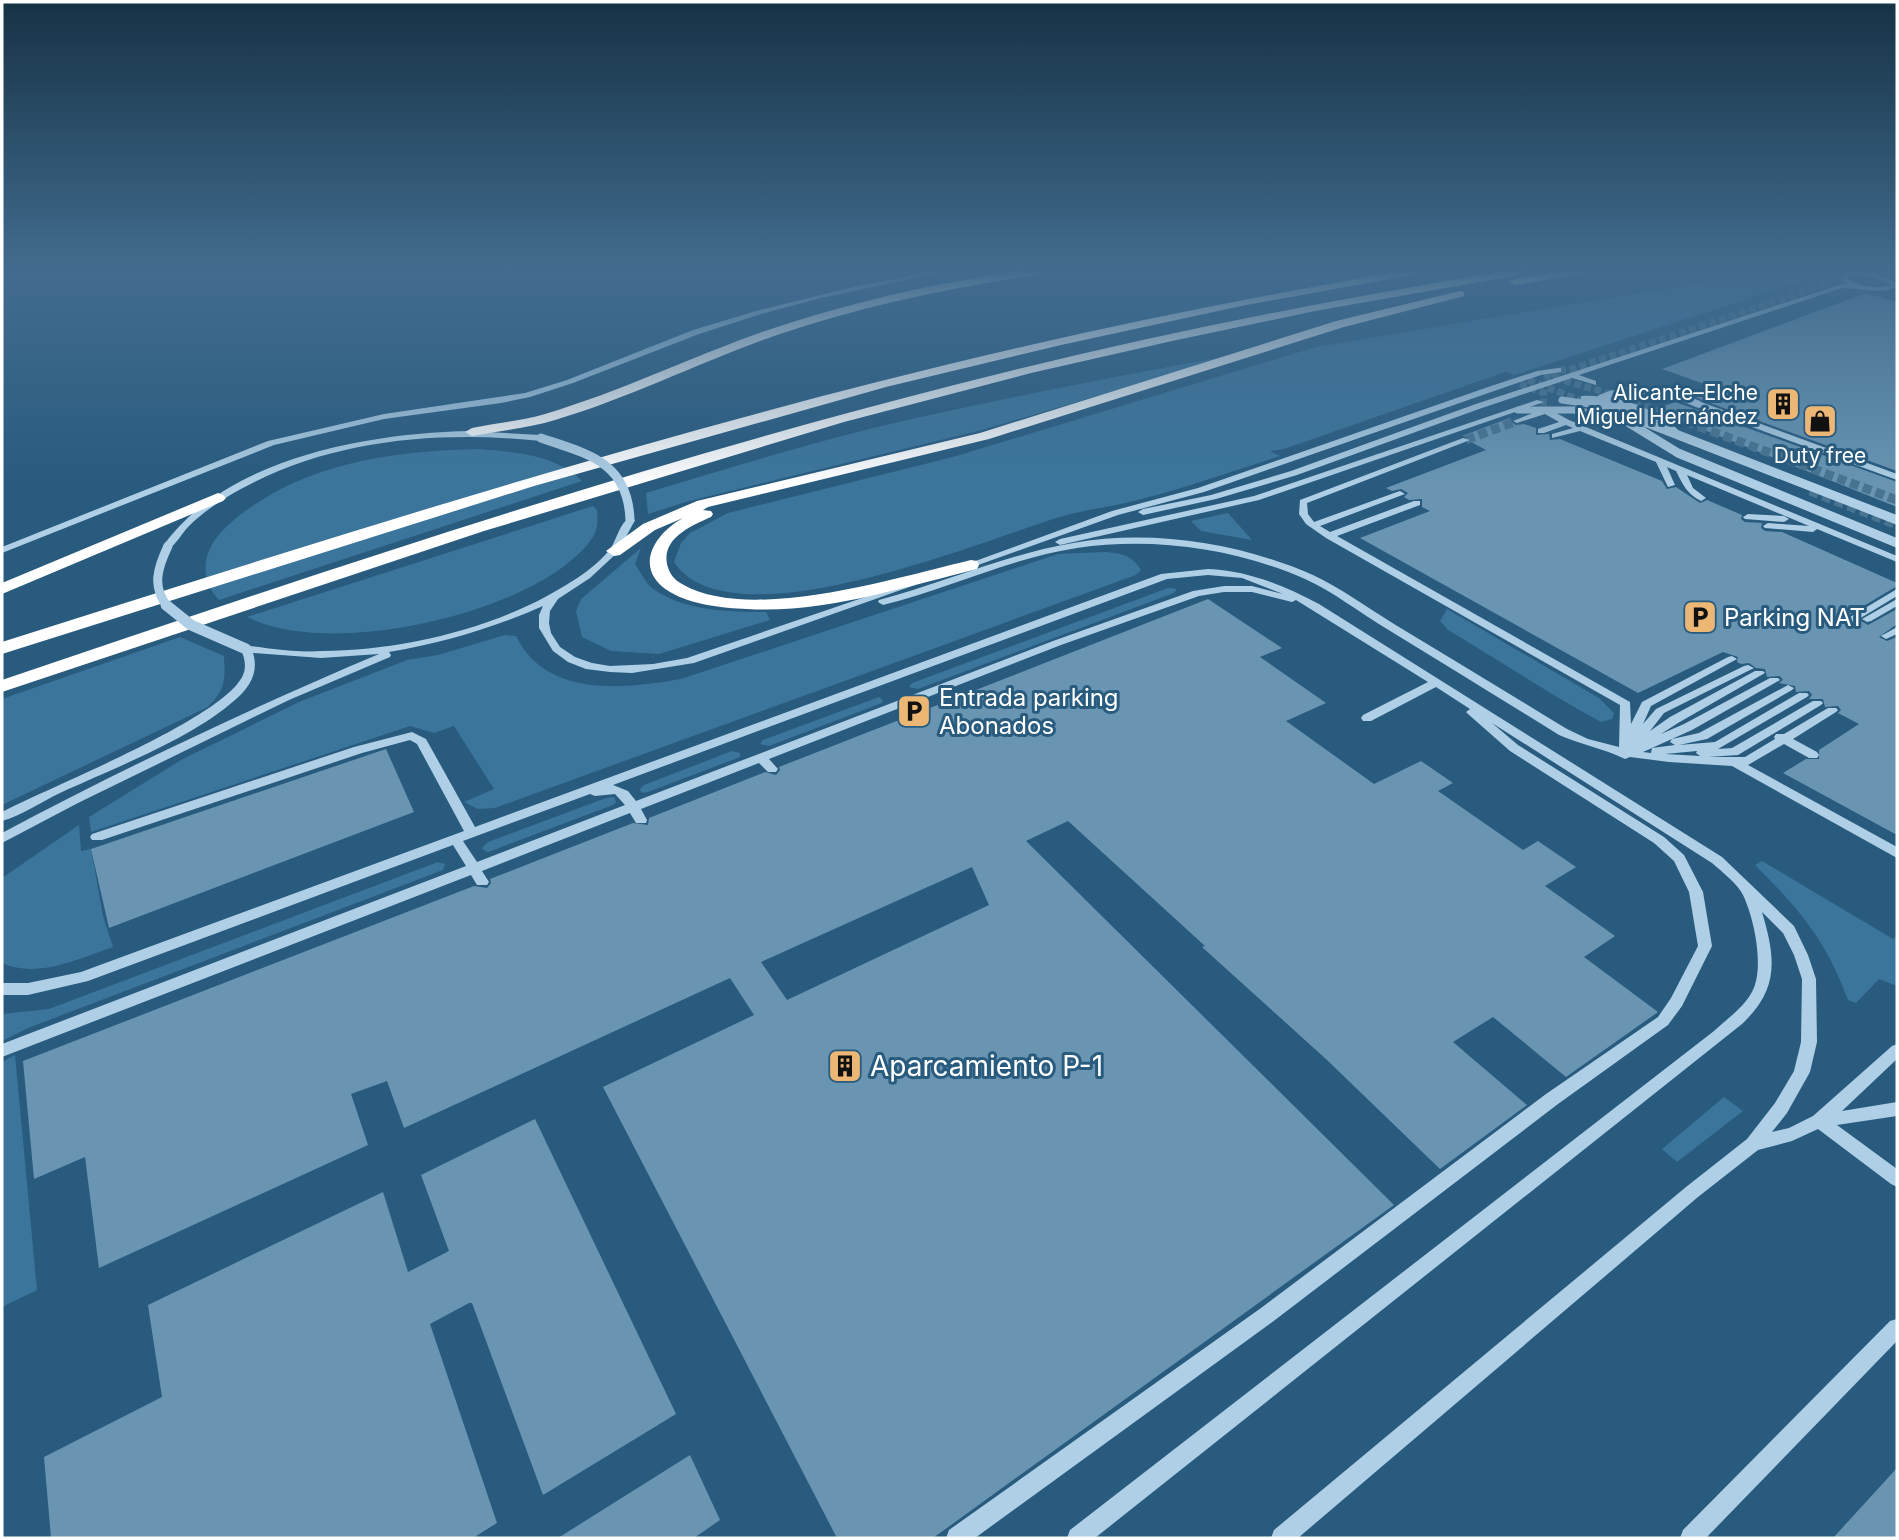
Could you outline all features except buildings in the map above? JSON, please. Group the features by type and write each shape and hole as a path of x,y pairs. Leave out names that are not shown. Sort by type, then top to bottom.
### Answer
{"highway":[{"path":"472,432 549,417 587,405 693,361 750,342"},
{"path":"2,648 662,443 949,367 1063,342"},
{"path":"2,685 535,510 700,459 956,388 1152,342"},
{"path":"614,551 649,527 703,504 885,462 1070,410 1284,342"},
{"path":"971,565 829,596 782,604 752,605 721,603 677,589 662,577 657,564 659,548 671,533 701,515 738,503 899,465 1018,429 1070,410"},
{"path":"2,589 218,498"}],"street":[{"path":"2,550 271,443 376,417 496,402 528,395 669,342"},
{"path":"1080,525 1213,498 1252,486 1487,403 1675,342"},
{"path":"553,599 545,610 542,625 550,643 568,658 591,666 626,671 690,661 1080,525 1201,489 1558,370"},
{"path":"1584,398 1647,412 1666,422 1678,434"},
{"path":"1553,400 1673,398 1698,404"},
{"path":"1553,400 1628,411 1678,434"},
{"path":"971,565 1098,531 1219,508 1549,405 1583,407 1632,418 1897,520"},
{"path":"1518,416 1546,411 1580,428 1897,559"},
{"path":"1541,431 1566,422"},
{"path":"472,432 541,438 593,457 611,469 626,484 632,501 626,535 614,551 587,575 553,599 480,628 412,645 350,654 296,656 246,649 203,634 171,613 159,593 155,573 178,531 218,498 245,483 299,460 352,444 408,435 472,432"},
{"path":"1466,440 1303,502 1301,509 1318,528 1626,704 1625,755"},
{"path":"1660,461 1671,485"},
{"path":"1680,469 1689,489 1701,498"},
{"path":"1318,528 1399,494 1318,528"},
{"path":"1318,528 1417,503"},
{"path":"1748,517 1806,521"},
{"path":"1768,526 1831,531"},
{"path":"840,608 909,596 1039,554 1073,547 1149,541 1215,548 1279,564 1311,578 1563,732 1591,746 1625,755 1734,752 1817,703"},
{"path":"2,989 28,989 83,977 1165,576 1223,570 1249,575 1278,586 1437,682 1717,860 1788,930 1801,955 1809,979 1809,1042 1802,1072 1781,1108 1754,1144 1692,1192 1282,1538"},
{"path":"2,1051 1056,643 1197,593 1252,589 1315,606"},
{"path":"1897,592 1854,622 1897,602"},
{"path":"1893,639 1897,630"},
{"path":"2,839 74,800 285,698 412,645"},
{"path":"2,817 183,730 230,700 247,680 251,663 246,649"},
{"path":"1625,755 1646,704 1732,659"},
{"path":"1625,755 1660,711 1753,670"},
{"path":"1625,755 1688,727 1774,680"},
{"path":"1367,718 1437,682"},
{"path":"957,1538 1268,1314 1429,1191 1663,1021 1677,1002 1705,946 1696,892 1679,858 1659,840 1514,748 1437,682"},
{"path":"1681,686 1813,755"},
{"path":"1625,755 1718,744 1803,695"},
{"path":"904,702 914,711"},
{"path":"1735,762 1748,761 1832,710"},
{"path":"97,836 358,750 412,736 422,742 471,832"},
{"path":"760,757 772,769"},
{"path":"1735,762 1897,853"},
{"path":"509,817 606,789 618,789 641,820"},
{"path":"454,838 482,882"},
{"path":"1078,1538 1743,1014 1762,989 1765,967 1763,944 1746,886"},
{"path":"1754,1144 1792,1134 1819,1121 1897,1050"},
{"path":"1819,1121 1897,1109"},
{"path":"1819,1121 1897,1180"},
{"path":"1691,1538 1897,1328"}],"lane":[{"path":"1573,376 1593,383"},
{"path":"1518,416 1553,400"},
{"path":"1698,404 1897,477"},
{"path":"1518,416 1574,410 1626,421 1678,453 1897,543"},
{"path":"1555,436 1580,428"},
{"path":"1625,755 1753,670"},
{"path":"1625,755 1703,736 1788,688"},
{"path":"1625,755 1735,762"}],"shaded area":[{"path":"1347,342 1616,342 1515,375 1505,372 1284,449 1270,451 1280,456 1209,479 1129,502 1060,517 919,564 859,580 800,591 747,594 704,585 674,562 681,543 690,533 728,513 953,457 1316,347"},
{"path":"1235,355 982,430 689,501 648,514 646,493 808,445 989,402"},
{"path":"479,449 520,453 547,460 572,472 582,481 219,600 212,590 207,580 206,568 207,556 213,543 232,521 270,495 327,470 357,462 387,456"},
{"path":"593,506 597,510 596,531 586,546 568,563 538,583 458,615 412,626 366,632 322,633 281,628 247,617"},
{"path":"1228,513 1252,540 1201,531 1191,521"},
{"path":"641,548 635,564 649,585 667,597 708,609 766,612 770,620 659,654 611,651 582,637 576,611 581,599"},
{"path":"1104,552 1126,556 1141,570 1136,575 495,808 478,809 464,802 494,789 454,726 434,733 410,726 91,832 89,817 181,760 299,702 407,660 438,655 505,635 516,636 529,656 546,670 566,679 612,686 659,683 681,679 1058,554"},
{"path":"1168,588 1177,589 1174,593 918,689 909,687 912,683"},
{"path":"1447,609 1599,698 1614,713 1612,719 1601,722 1448,630 1440,621"},
{"path":"180,637 224,656 223,684 208,707 2,805 2,699"},
{"path":"879,697 883,700 882,703 769,746 760,744 763,740"},
{"path":"732,751 740,753 740,757 648,792 639,790 644,785"},
{"path":"614,797 616,802 613,805 491,851 486,852 482,848 488,842"},
{"path":"79,825 81,851 91,849 103,916 113,947 72,962 43,968 29,969 2,963 2,878"},
{"path":"1762,861 1893,939 1897,936 1897,986 1879,979 1856,1003 1848,1000 1830,960 1810,926 1755,865"},
{"path":"438,862 445,864 443,870 28,1028 2,1041 2,1014 49,1009"},
{"path":"15,1055 37,1290 2,1307 2,1062"},
{"path":"1724,1097 1743,1111 1677,1162 1662,1149"}],"tunnel":[{"path":"1558,377 1555,375 1558,370 1569,370 1653,342"},
{"path":"1544,375 1618,396 1678,418"},
{"path":"1528,380 1626,418"},
{"path":"1520,384 1544,393 1543,408 1546,411"},
{"path":"1622,417 1633,421"},
{"path":"1673,417 1897,500"},
{"path":"1466,440 1517,421"},
{"path":"1810,491 1897,525"}],"place":[{"name":"Alicante–Elche Miguel Hernández","path":"1783,404"},
{"name":"Duty free","path":"1820,421"},
{"name":"Parking NAT","path":"1700,617"},
{"name":"Entrada parking Abonados","path":"914,711"},
{"name":"Aparcamiento P-1","path":"845,1066"}]}
